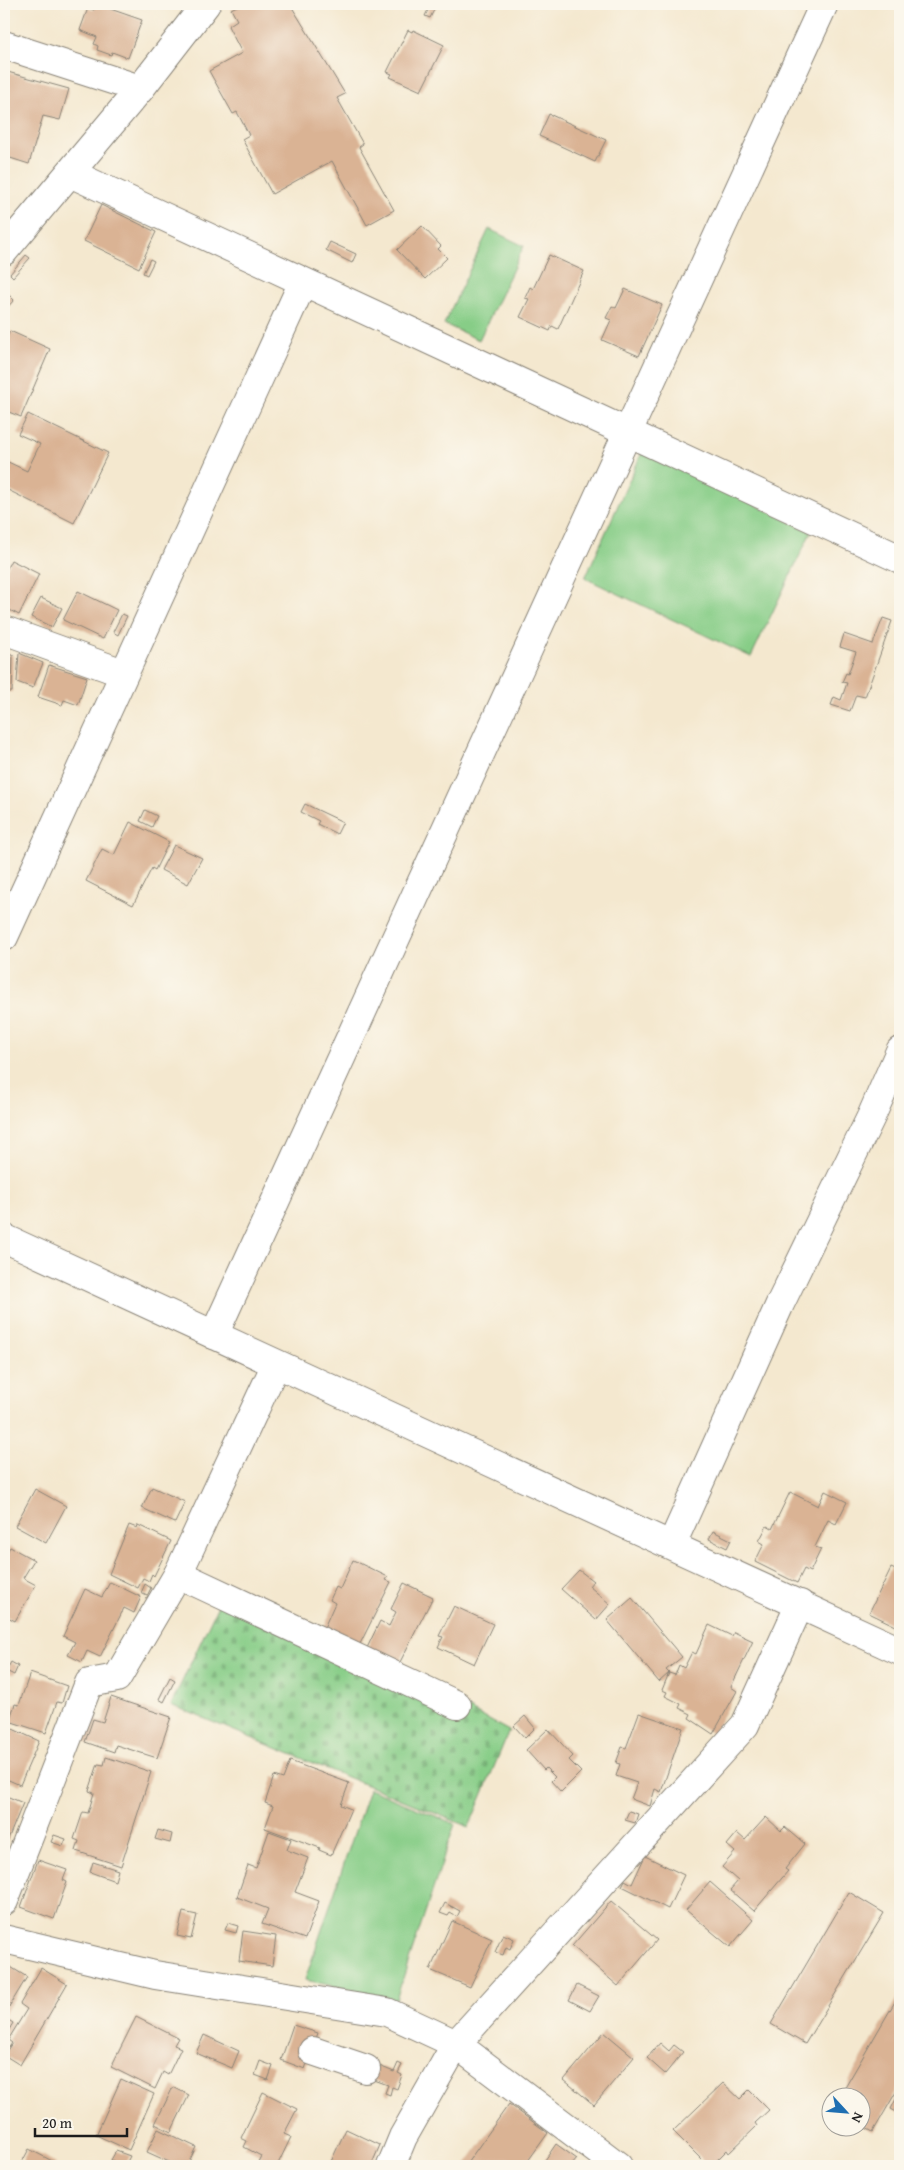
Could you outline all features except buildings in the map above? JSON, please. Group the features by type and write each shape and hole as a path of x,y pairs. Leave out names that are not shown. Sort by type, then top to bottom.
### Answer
{"street":[{"path":"4,251 140,89 206,4"},
{"path":"214,1334 824,4"},
{"path":"4,45 140,89"},
{"path":"70,173 900,559"},
{"path":"4,937 123,672 303,282"},
{"path":"4,630 123,672"},
{"path":"672,1544 780,1304 871,1117 900,1051"},
{"path":"4,1238 672,1544 900,1651"},
{"path":"4,1902 89,1683 117,1678 178,1574 276,1364"},
{"path":"178,1574 457,1705"},
{"path":"391,2166 403,2137 456,2044 745,1725 800,1604"},
{"path":"4,1939 155,1975 387,2012 456,2044 618,2166"},
{"path":"313,2051 366,2069"}],"green space":[{"path":"489,229 524,246 479,340 444,324"},
{"path":"643,450 811,532 751,657 585,578"},
{"path":"219,1603 469,1709 509,1731 469,1827 171,1705"},
{"path":"369,1789 455,1824 396,1999 305,1980"}]}
